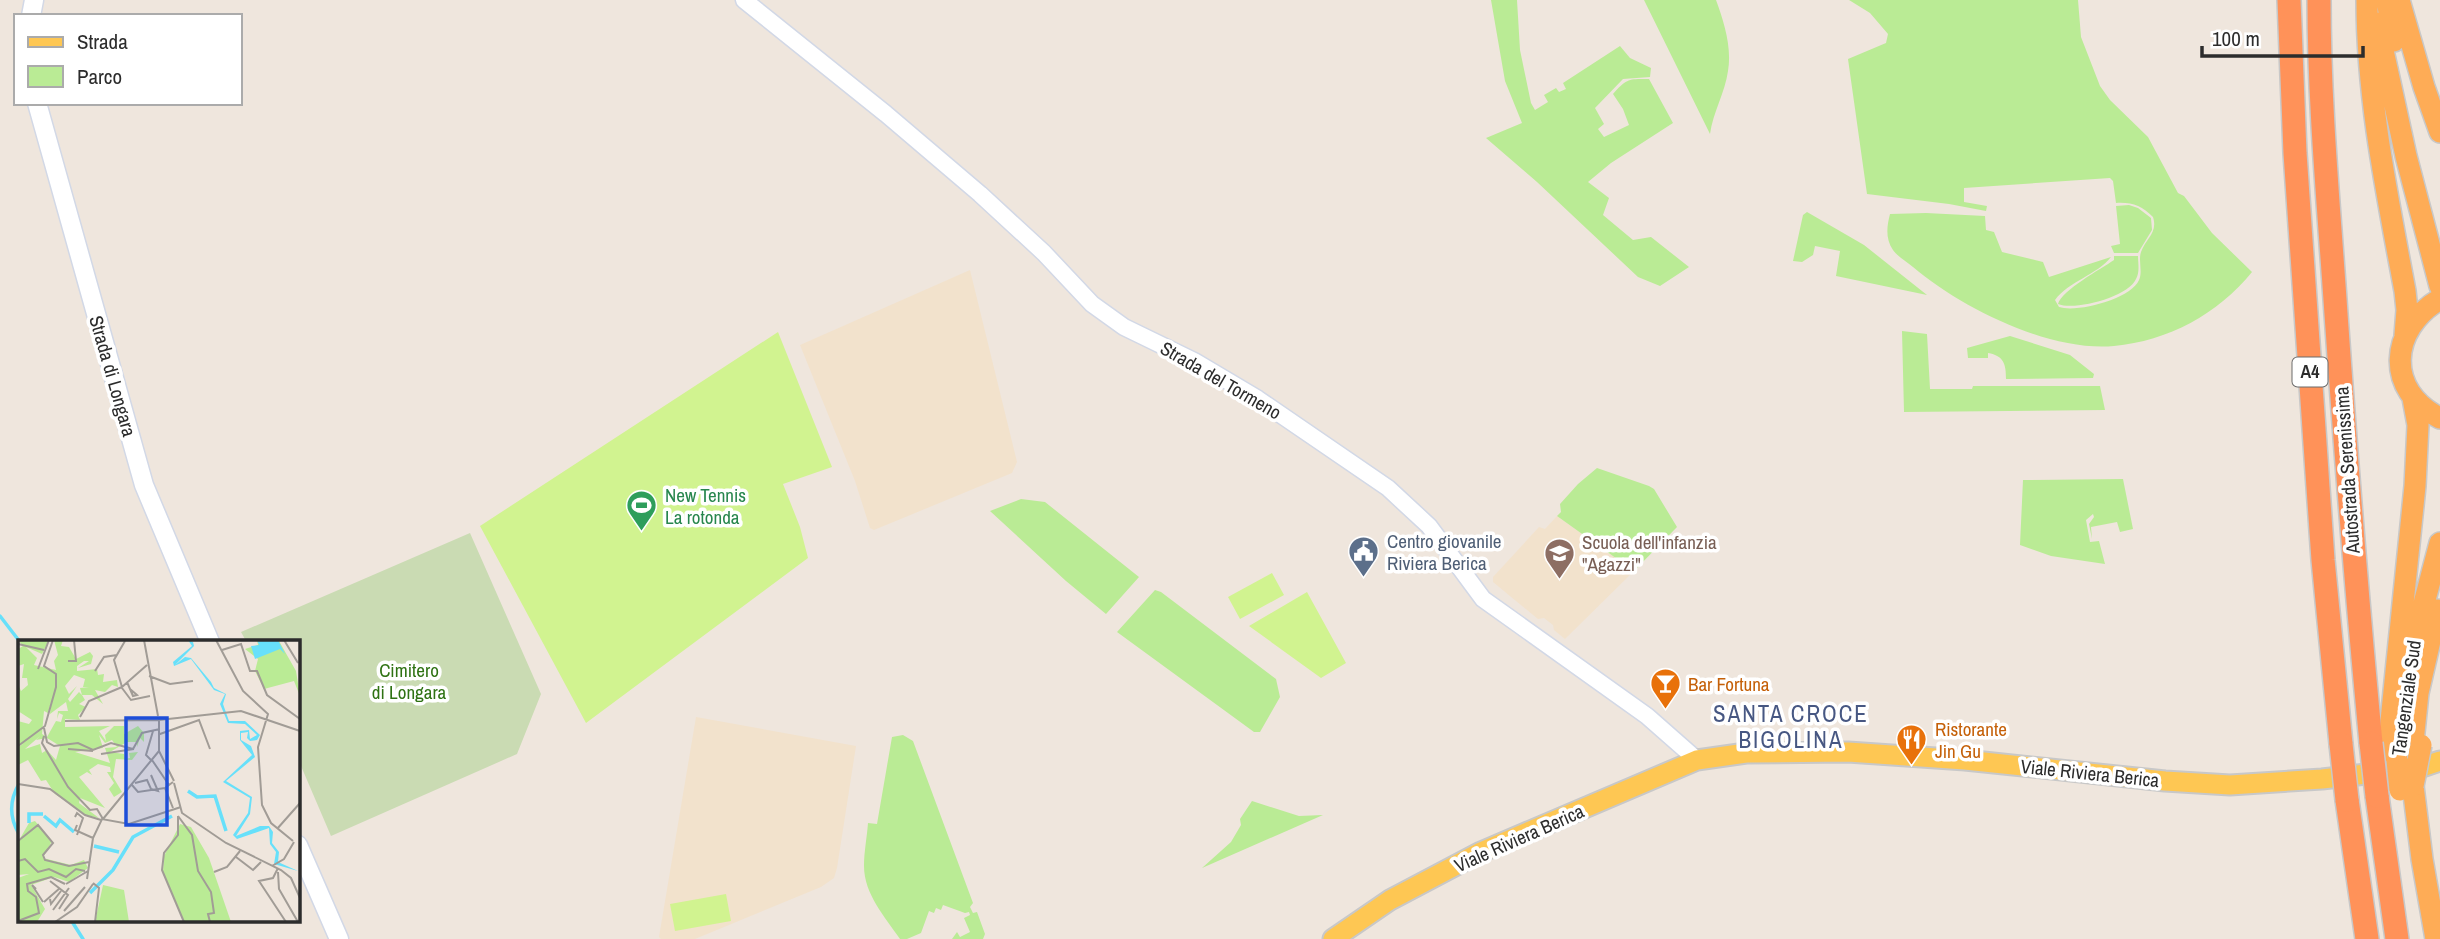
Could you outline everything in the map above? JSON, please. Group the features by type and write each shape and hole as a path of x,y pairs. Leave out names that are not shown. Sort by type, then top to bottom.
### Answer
{"highway":[{"name":"Autostrada Serenissima","path":"2289,0 2296,167 2323,559 2347,800 2367,939"},
{"name":"Autostrada Serenissima","path":"2319,0 2319,63 2355,583 2377,796 2397,939"},
{"path":"2370,0 2440,288 2413,320 2405,335"},
{"path":"2370,0 2367,52 2375,126 2407,310 2401,368 2405,384 2413,398 2425,410 2440,418"},
{"path":"2387,0 2407,101 2440,230"},
{"path":"2399,0 2440,132"},
{"path":"2413,398 2418,425 2415,486 2391,740 2423,756"},
{"name":"Tangenziale Sud","path":"2423,756 2404,684 2440,543"},
{"name":"Tangenziale Sud","path":"2423,756 2421,673 2440,598"},
{"path":"2422,939 2407,859 2406,788 2423,756 2427,688 2440,638"},
{"path":"2406,788 2436,939"}],"main road":[{"name":"Strada di Longara","path":"38,105 144,485 209,640"},
{"name":"Viale Riviera Berica","path":"1333,939 1390,900 1481,852 1697,760 1746,753 1848,752 2230,785 2322,779 2423,756"},
{"path":"299,847 339,939"}],"street":[{"name":"Strada del Tormeno","path":"744,0 981,194 1044,253 1092,304 1124,327 1194,361 1258,400 1388,488 1429,526 1483,600 1647,716 1697,760"}],"shaded area":[{"path":"970,270 1017,462 1012,473 874,530 870,528 855,481 800,345"},
{"name":"Scuola dell'infanzia \"Agazzi\"","path":"1557,516 1634,571 1565,639 1554,630 1553,625 1544,618 1538,619 1493,582 1493,577 1539,527 1545,529"},
{"path":"696,717 856,746 837,868 834,878 821,887 695,939 661,939 659,937"}],"green space":[{"path":"1491,0 1517,0 1520,50 1531,103 1535,110 1548,102 1544,95 1556,88 1559,92 1566,89 1563,83 1620,46 1630,58 1651,68 1650,77 1623,79 1595,108 1604,124 1598,129 1604,137 1629,125 1613,94 1625,82 1637,79 1649,79 1673,123 1611,163 1588,182 1609,198 1603,215 1633,240 1651,237 1689,267 1660,286 1638,277 1486,138 1522,123 1505,81"},
{"path":"1644,0 1716,0 1726,35 1729,62 1710,134"},
{"path":"1849,0 2078,0 2081,37 2100,86 2110,100 2148,137 2178,193 2184,196 2212,233 2252,272 2224,301 2190,323 2154,338 2114,346 2062,342 2035,334 1981,312 1933,282 1890,246 1890,214 1985,216 1986,230 1994,232 2002,252 2043,262 2049,277 2111,257 2055,300 2059,307 2067,308 2103,303 2134,287 2140,277 2141,252 2154,227 2153,217 2136,205 2116,203 2113,181 2110,178 1964,188 1964,202 1987,206 1986,211 1867,194 1848,59 1886,43 1888,34 1870,13"},
{"path":"2129,205 2151,218 2152,230 2138,253 2114,253 2111,246 2120,244 2116,206"},
{"path":"1807,212 1864,245 1927,295 1836,276 1840,251 1815,246 1813,255 1802,262 1793,261 1803,215"},
{"path":"2114,256 2138,256 2138,273 2131,286 2112,297 2088,304 2058,304 2067,292 2114,260"},
{"path":"1902,331 1927,334 1930,389 1972,389 1973,386 2100,386 2105,410 1904,412"},
{"name":"New Tennis La rotonda","path":"778,332 832,467 783,484 800,527 808,558 586,723 480,526"},
{"path":"2010,336 2070,355 2094,374 2093,378 2006,379 2005,365 1998,356 1988,353 1988,358 1968,358 1967,348"},
{"path":"1597,468 1654,489 1677,527 1634,571 1557,516 1561,512 1560,504"},
{"path":"2123,479 2133,529 2120,532 2117,522 2091,527 2092,539 2089,524 2093,514 2086,520 2090,542 2099,541 2105,564 2051,556 2020,545 2023,480"},
{"path":"1021,499 1045,502 1139,577 1106,614 990,511"},
{"name":"Cimitero di Longara","path":"470,533 541,694 517,754 331,836 299,761 299,640 245,640 241,632"},
{"path":"1272,573 1284,595 1240,619 1228,597"},
{"path":"1155,590 1276,679 1280,697 1260,732 1254,732 1117,632"},
{"path":"1307,592 1346,663 1321,678 1249,626"},
{"path":"903,735 913,741 973,903 970,907 973,913 977,912 985,934 983,939 952,939 957,932 960,937 970,932 964,918 970,915 969,912 943,905 941,910 936,908 934,913 929,911 921,933 900,939 871,896 864,866 868,823 877,824 892,737"},
{"path":"1252,801 1299,816 1323,815 1202,868 1231,842 1241,825 1240,819"},
{"path":"726,894 731,921 675,931 670,904"}],"waterway":[{"path":"0,616 18,640"},
{"path":"18,786 12,809 18,832"},
{"path":"72,922 83,939"}],"place":[{"name":"New Tennis La rotonda","path":"642,533"},
{"name":"Centro giovanile Riviera Berica","path":"1364,579"},
{"name":"Scuola dell'infanzia \"Agazzi\"","path":"1559,580"},
{"name":"Bar Fortuna","path":"1665,711"},
{"name":"Ristorante Jin Gu","path":"1912,767"}],"district":[{"name":"SANTA CROCE BIGOLINA","path":"1791,727"}]}
